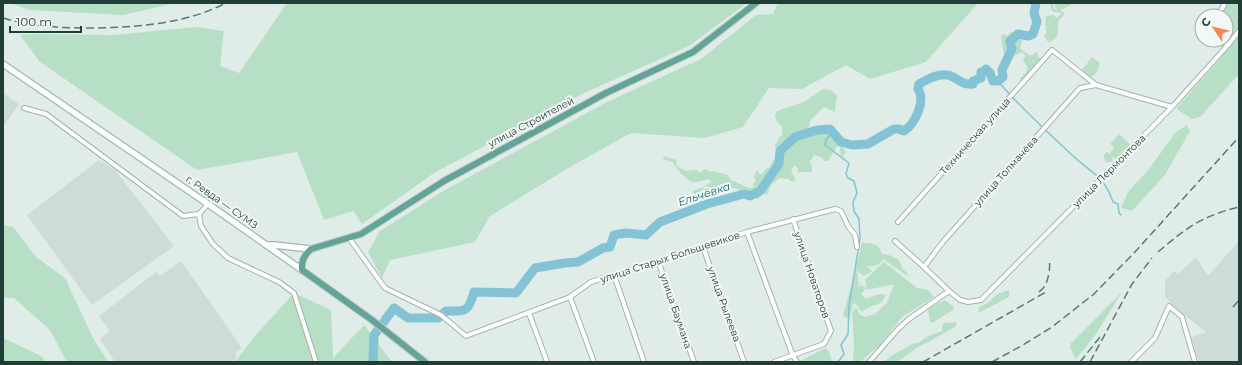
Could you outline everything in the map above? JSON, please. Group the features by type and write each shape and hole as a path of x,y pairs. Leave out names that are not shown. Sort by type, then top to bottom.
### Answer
{"main road":[{"name":"улица Строителей","path":"311,249 362,234 444,181 606,93 693,52 756,3"},
{"path":"302,270 302,259 311,249"},
{"name":"г. Ревда — СУМЗ","path":"302,270 372,320 425,362"}],"street":[{"name":"улица Лермонтова","path":"949,291 963,301 971,302 981,300 1172,107 1225,48"},
{"name":"Техническая улица","path":"898,222 1052,50 1096,85"},
{"name":"г. Ревда — СУМЗ","path":"3,64 302,270"},
{"path":"1096,85 1172,107"},
{"name":"улица Толмачёва","path":"924,267 942,243 1080,88 1096,85"},
{"path":"24,108 46,114 184,216 199,214 208,204"},
{"name":"улица Старых Большевиков","path":"349,238 385,288 441,315 466,336 570,297 591,282 747,232 835,209 841,211 848,226 855,235 857,247"},
{"path":"199,214 201,226 213,244 228,258 279,282 294,293 316,362"},
{"name":"улица Новаторов","path":"792,219 831,331 824,344 793,356"},
{"path":"747,232 793,356 797,362"},
{"path":"869,362 898,329 909,319 949,291 895,241"},
{"name":"улица Строителей","path":"267,245 311,249"},
{"name":"улица Рылеева","path":"703,247 744,362"},
{"name":"улица Баумана","path":"658,261 694,362"},
{"path":"614,275 644,362"},
{"path":"570,297 594,362"},
{"path":"1132,362 1155,338 1169,306 1182,317 1195,362"},
{"path":"529,313 547,362"},
{"path":"774,362 793,356"}],"shaded area":[{"path":"3,93 19,104 3,127"},
{"path":"99,160 115,170 174,246 92,305 27,215"},
{"path":"1239,241 1239,362 1199,362 1191,337 1206,332 1171,304 1165,296 1165,281 1174,271 1178,274 1196,257 1208,276"},
{"path":"181,261 242,348 235,353 237,358 232,362 115,362 100,339 110,331 99,316 156,272 160,276"}],"green space":[{"path":"10,3 176,3 123,15 29,10"},
{"path":"287,3 747,3 689,46 580,95 434,173 362,224 353,211 324,220 297,152 197,170 40,62 20,35 114,35 195,27 224,31 220,66 239,73"},
{"path":"778,3 978,3 926,62 870,79 846,65 802,89 769,88 743,127 704,138 631,133 570,167 490,216 475,242 390,260 382,278 368,252 380,231 445,190 607,102 701,59 756,15 773,14"},
{"path":"1050,3 1053,3 1054,9 1058,10 1055,3 1072,3 1071,5 1060,10 1065,13 1058,23 1057,37 1050,42 1047,41 1044,36 1047,32 1045,29 1047,27 1045,25 1046,16 1054,15 1056,18 1062,14 1059,12 1054,12 1051,9"},
{"path":"1228,3 1239,3 1239,19 1237,30 1234,35 1234,8 1225,8"},
{"path":"1016,31 1019,32 1021,36 1019,39 1022,40 1020,48 1029,55 1033,55 1035,52 1038,53 1038,57 1042,59 1021,81 1020,78 1023,74 1025,74 1028,68 1023,60 1026,56 1022,52 1014,56 1008,63 1005,63 1004,60 1003,63 1001,63 1004,57 1001,36 1004,34 1008,36 1009,33"},
{"path":"1239,34 1239,74 1200,117 1192,119 1178,110 1177,108 1228,48 1234,48 1234,41"},
{"path":"1092,57 1100,63 1097,72 1089,79 1081,71"},
{"path":"823,89 831,90 837,95 835,112 824,107 811,120 808,128 827,126 846,152 841,160 840,147 837,146 828,161 823,161 823,158 814,155 810,162 812,172 798,172 798,168 794,165 791,171 796,180 793,182 788,179 779,178 771,185 767,195 764,194 758,199 745,196 736,188 727,188 725,193 722,192 723,186 719,188 716,187 712,192 693,201 690,198 693,191 711,182 709,179 695,182 690,181 676,168 673,162 663,159 664,156 676,160 677,166 687,171 695,170 700,173 704,169 710,172 712,171 728,175 731,180 753,188 753,184 756,181 753,177 755,176 756,171 759,171 759,174 762,174 770,167 773,160 777,157 775,145 779,137 782,136 782,127 777,122 775,116 777,111 804,102"},
{"path":"1187,125 1190,131 1165,175 1132,211 1121,208 1128,192 1149,169 1176,132"},
{"path":"1119,134 1132,146 1117,160 1111,155 1113,159 1111,162 1105,162 1104,155 1107,152 1110,154 1114,147 1110,144"},
{"path":"3,225 13,227 36,257 65,278 93,338 108,362 67,362 50,330 14,298 3,298"},
{"path":"862,243 870,243 878,246 882,254 889,255 899,260 902,268 909,275 906,275 883,259 876,265 866,266 872,271 864,276 857,271 859,287 861,285 866,288 861,294 865,298 879,294 886,295 881,303 867,308 862,312 854,302 849,319 843,316"},
{"path":"884,262 917,288 928,290 934,297 902,317 881,344 860,362 853,362 854,344 852,313 856,307 860,315 866,317 875,314 887,303 894,284 867,290 865,280"},
{"path":"1009,290 1009,297 978,313 979,307 988,303 997,294"},
{"path":"1122,292 1096,334 1076,359 1070,348 1071,343"},
{"path":"294,293 331,310 333,358 364,325 392,362 235,362 254,337"},
{"path":"945,300 954,308 953,310 932,323 930,322 928,309"},
{"path":"957,322 955,327 915,349 897,362 884,362 891,356 912,344 920,342 928,336 942,331 942,325 945,323"},
{"path":"3,338 41,356 46,362 3,362"},
{"path":"826,348 832,361 830,362 800,361"}],"waterway":[{"name":"Ельчёвка","path":"373,362 374,335 394,308 408,318 438,318 446,311 462,311 468,307 474,292 516,293 535,268 578,262 603,248 610,247 614,235 626,233 646,235 660,222 707,204 744,194 750,196 760,191 779,164 780,151 795,137 817,130 830,129 841,142 852,145 868,144 894,129 904,131 908,128 915,118 920,106 921,100 918,89 919,84 927,79 946,75 951,76 963,83 973,84 973,81 981,78 981,72 986,69 990,73 993,81 998,81 1003,77 1002,70 1012,49 1010,41 1018,34 1028,36 1033,34 1037,22 1034,13 1036,3"},
{"path":"998,81 1015,101 1072,155 1101,180 1113,202 1118,204 1119,213 1121,215"},
{"path":"832,132 826,140 825,145 849,163 846,174 848,178 854,181 857,193 853,202 854,211 859,219 860,239 849,306 848,334 841,345 844,354 838,362"}],"railway":[{"path":"3,18 36,25 59,27 127,27 178,20 194,16 226,3"},
{"path":"992,362 1052,327 1094,294 1134,253 1239,137"},
{"path":"1158,252 1177,236 1195,224 1215,214 1239,207"},
{"path":"1090,362 1132,284 1152,258"},
{"path":"1039,292 1044,288 1047,282 1049,260"},
{"path":"923,362 1046,292"},
{"path":"1233,307 1239,300"},
{"path":"1080,362 1100,337"}]}
